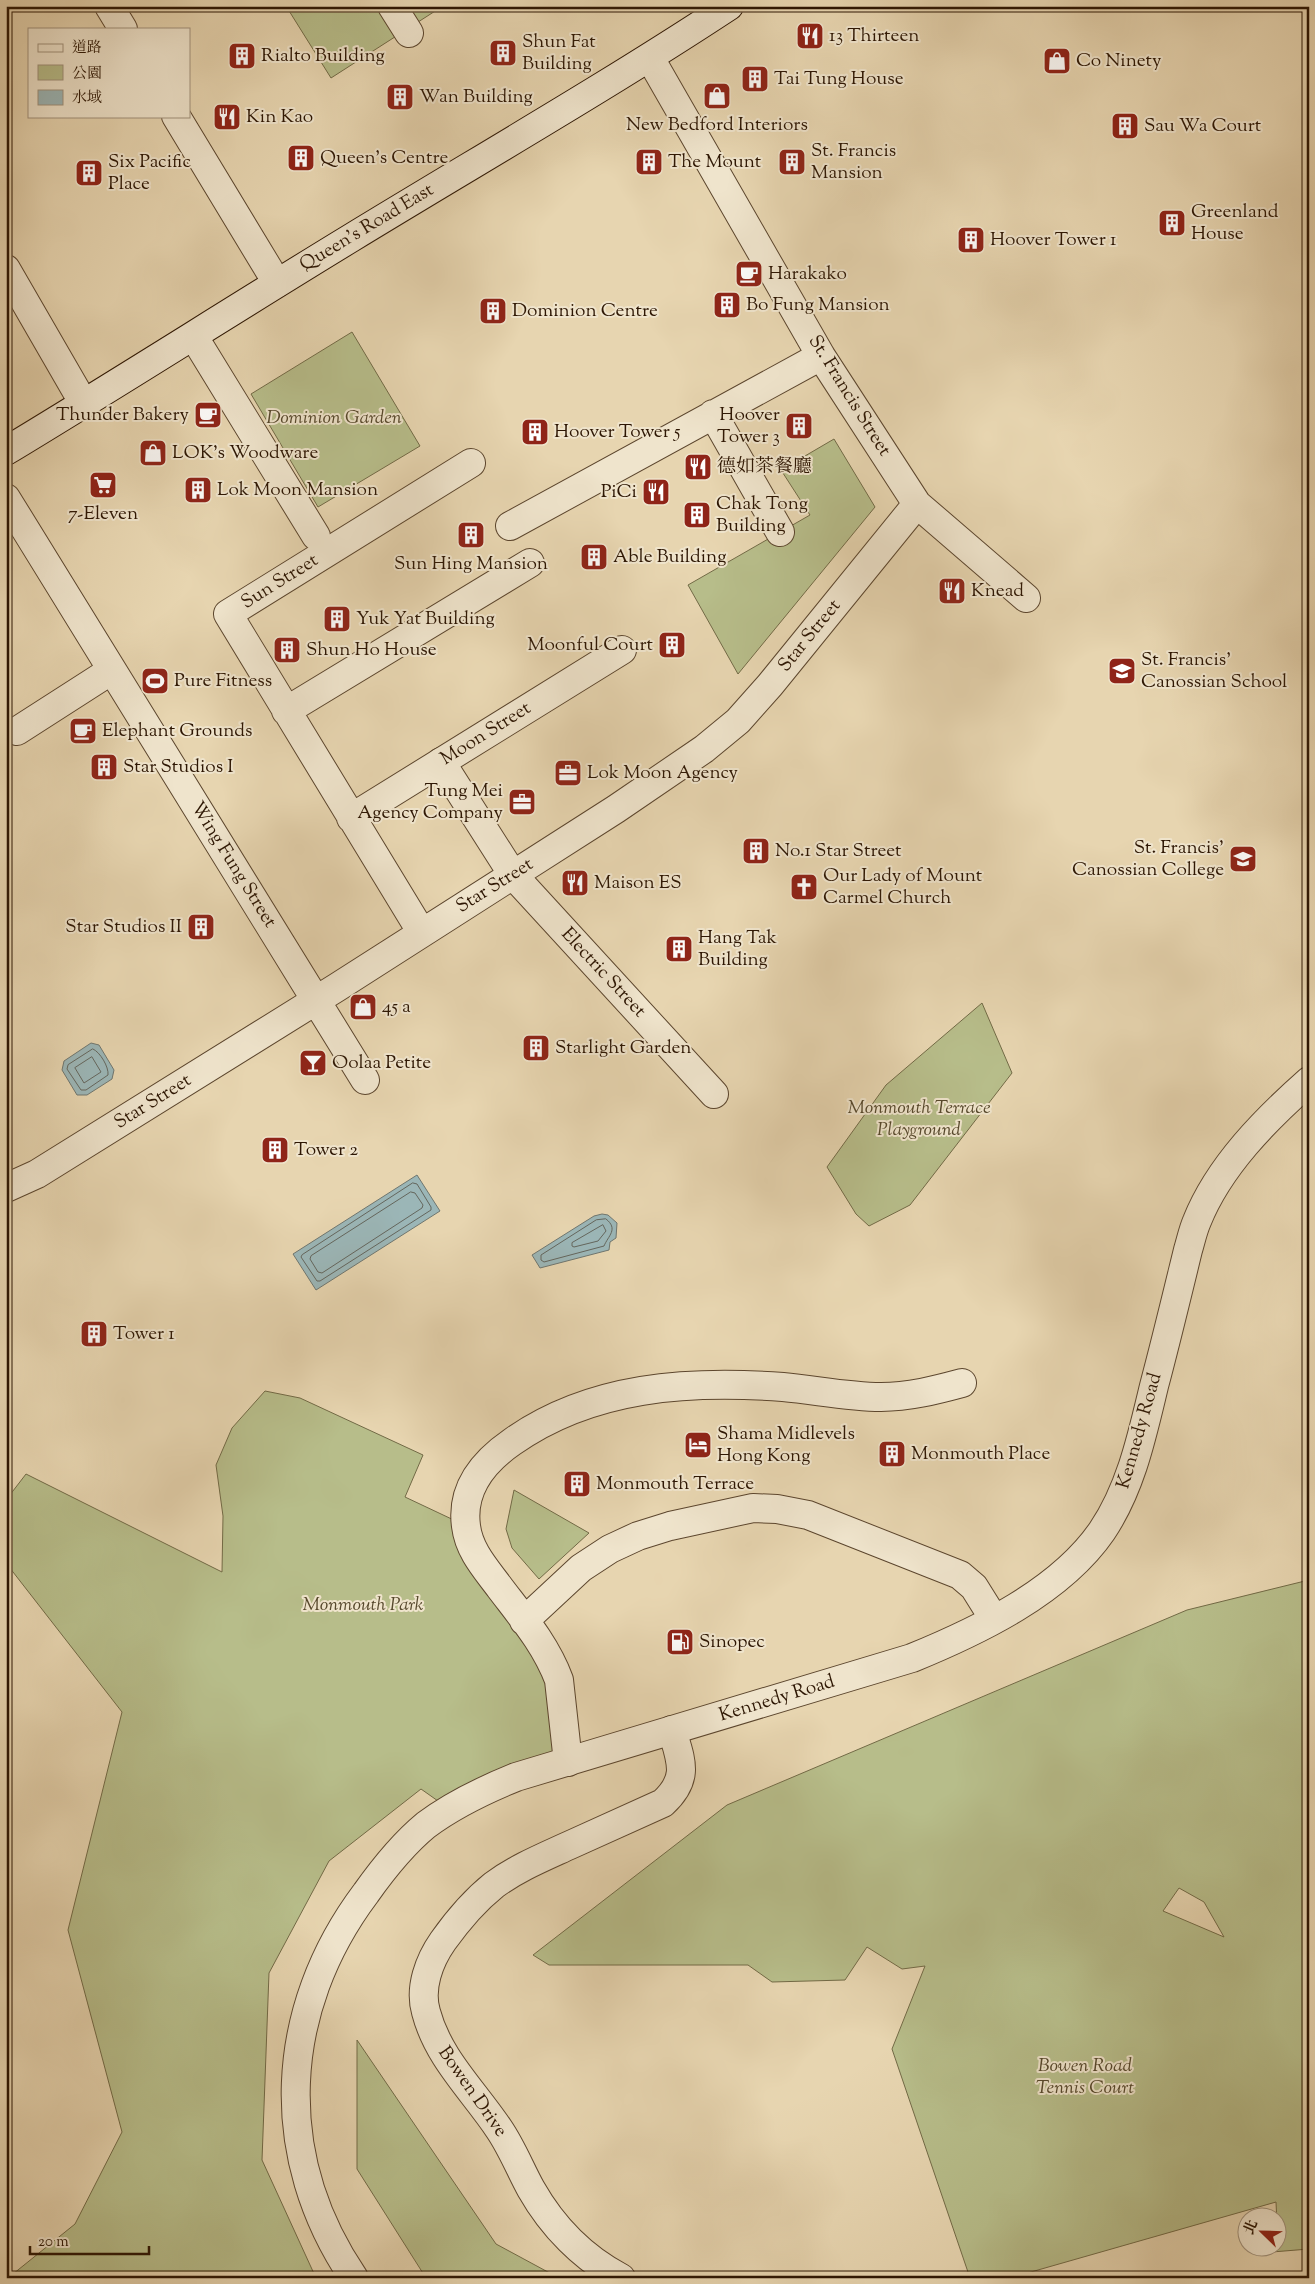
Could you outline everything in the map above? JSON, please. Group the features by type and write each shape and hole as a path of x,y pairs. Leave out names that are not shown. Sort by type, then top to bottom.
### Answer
{"street":[{"path":"109,6 122,28"},
{"path":"392,6 409,32"},
{"name":"Queen's Road East","path":"6,451 277,283 650,58 729,6"},
{"name":"St. Francis Street","path":"650,58 821,356 917,504 1026,598"},
{"path":"177,118 277,283"},
{"path":"6,269 84,404"},
{"path":"194,336 316,536"},
{"path":"510,526 821,356"},
{"path":"713,414 780,532"},
{"name":"Sun Street","path":"422,933 228,614 471,463"},
{"name":"Wing Fung Street","path":"6,498 365,1080"},
{"name":"Star Street","path":"6,1188 37,1174 316,1001 513,875 696,754 738,721 770,685 917,504"},
{"path":"286,711 530,563"},
{"name":"Moon Street","path":"351,818 622,650"},
{"path":"17,731 112,670"},
{"name":"Electric Street","path":"441,762 513,875 714,1094"},
{"name":"Kennedy Road","path":"354,2278 329,2236 301,2157 295,2118 295,2084 299,2047 306,2013 317,1977 334,1942 353,1910 400,1851 425,1826 453,1806 484,1790 516,1777 912,1658 958,1639 994,1619 1028,1598 1061,1574 1101,1533 1124,1491 1139,1447 1197,1221 1224,1174 1246,1145 1309,1080"},
{"path":"568,1762 559,1680 543,1646 479,1560 466,1526 467,1502 470,1490 480,1469 503,1448 551,1418 614,1396 687,1385 785,1387 880,1397 899,1397 962,1383"},
{"path":"524,1621 581,1568 610,1548 638,1536 670,1526 753,1508 776,1508 808,1515 960,1575 974,1587 994,1619"},
{"name":"Bowen Drive","path":"621,2278 598,2264 574,2245 542,2207 500,2130 442,2052 434,2037 427,2016 424,1993 426,1976 439,1947 462,1916 493,1886 535,1861 663,1803 671,1796 682,1778 682,1768 672,1730"}],"green space":[{"path":"286,6 443,6 331,78"},
{"name":"Dominion Garden","path":"352,332 420,446 318,507 251,394"},
{"path":"834,439 875,507 738,674 688,585 810,515 781,470"},
{"name":"Monmouth Terrace Playground","path":"982,1003 1012,1073 910,1205 869,1226 856,1214 827,1167 886,1085"},
{"name":"Monmouth Park","path":"265,1391 300,1398 423,1455 405,1497 458,1522 536,1654 551,1698 553,1754 438,1801 421,1789 329,1861 269,1973 262,2160 316,2278 8,2278 75,2224 122,2132 68,1930 122,1712 6,1563 6,1500 26,1474 222,1572 223,1516 216,1465 232,1428"},
{"path":"514,1490 589,1533 539,1579 512,1548 506,1529"},
{"name":"Bowen Road Tennis Court","path":"1309,1580 1309,2249 1288,2251 1288,2206 1276,2206 1276,2202 1262,2206 1238,2206 1238,2213 1010,2278 970,2278 892,2049 925,1966 902,1969 867,1947 845,1980 772,1982 748,1965 549,1965 533,1955 727,1805 1187,1610","holes":["1179,1888 1204,1902 1224,1937 1163,1911"]},
{"path":"357,2040 496,2244 559,2278 426,2278 357,2169"}],"water":[{"path":"91,1043 99,1045 114,1070 112,1079 87,1095 77,1095 62,1070 64,1061"},
{"path":"417,1175 440,1211 316,1290 293,1254"},
{"path":"608,1215 617,1223 616,1238 610,1242 609,1250 540,1268 532,1255 594,1216"}],"place":[{"name":"13 Thirteen","path":"810,36"},
{"name":"Shun Fat Building","path":"503,53"},
{"name":"Rialto Building","path":"242,56"},
{"name":"Co Ninety","path":"1057,61"},
{"name":"Tai Tung House","path":"755,79"},
{"name":"New Bedford Interiors","path":"717,96"},
{"name":"Wan Building","path":"400,97"},
{"name":"Kin Kao","path":"227,117"},
{"name":"Sau Wa Court","path":"1125,126"},
{"name":"Queen's Centre","path":"301,158"},
{"name":"The Mount","path":"649,162"},
{"name":"St. Francis Mansion","path":"792,162"},
{"name":"Six Pacific Place","path":"89,173"},
{"name":"Greenland House","path":"1172,223"},
{"name":"Hoover Tower 1","path":"971,240"},
{"name":"Harakako","path":"749,274"},
{"name":"Bo Fung Mansion","path":"727,305"},
{"name":"Dominion Centre","path":"493,311"},
{"name":"Thunder Bakery","path":"208,415"},
{"name":"Hoover Tower 3","path":"799,426"},
{"name":"Hoover Tower 5","path":"535,432"},
{"name":"LOK's Woodware","path":"153,453"},
{"name":"德如茶餐廳","path":"698,467"},
{"name":"7-Eleven","path":"103,485"},
{"name":"Lok Moon Mansion","path":"198,490"},
{"name":"PiCi","path":"656,492"},
{"name":"Chak Tong Building","path":"697,515"},
{"name":"Sun Hing Mansion","path":"471,535"},
{"name":"Able Building","path":"594,557"},
{"name":"Knead","path":"952,591"},
{"name":"Yuk Yat Building","path":"337,619"},
{"name":"Moonful Court","path":"672,645"},
{"name":"Shun Ho House","path":"287,650"},
{"name":"St. Francis' Canossian School","path":"1122,671"},
{"name":"Pure Fitness","path":"155,681"},
{"name":"Elephant Grounds","path":"83,731"},
{"name":"Star Studios I","path":"104,767"},
{"name":"Lok Moon Agency","path":"568,773"},
{"name":"Tung Mei Agency Company","path":"522,802"},
{"name":"No.1 Star Street","path":"756,851"},
{"name":"St. Francis' Canossian College","path":"1243,859"},
{"name":"Maison ES","path":"575,883"},
{"name":"Our Lady of Mount Carmel Church","path":"804,887"},
{"name":"Star Studios II","path":"201,927"},
{"name":"Hang Tak Building","path":"679,949"},
{"name":"45 a","path":"363,1007"},
{"name":"Starlight Garden","path":"536,1048"},
{"name":"Oolaa Petite","path":"313,1063"},
{"name":"Tower 2","path":"275,1150"},
{"name":"Tower 1","path":"94,1334"},
{"name":"Shama Midlevels Hong Kong","path":"698,1445"},
{"name":"Monmouth Place","path":"892,1454"},
{"name":"Monmouth Terrace","path":"577,1484"},
{"name":"Sinopec","path":"680,1642"}]}
